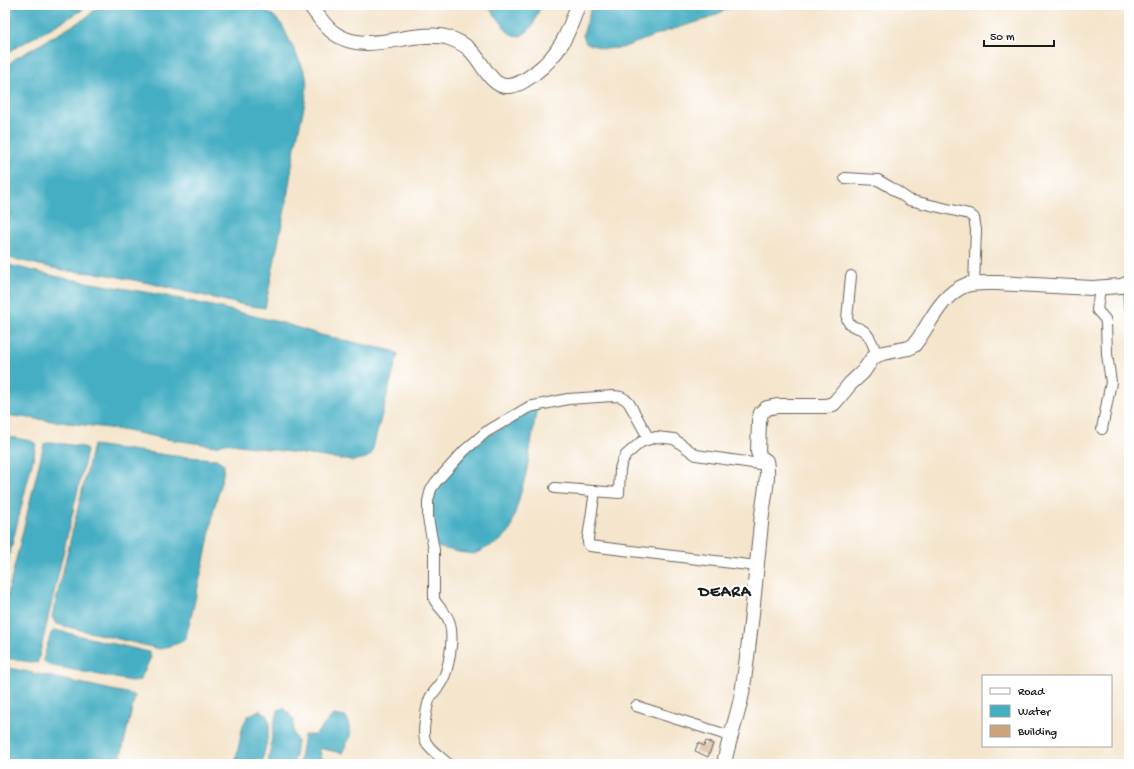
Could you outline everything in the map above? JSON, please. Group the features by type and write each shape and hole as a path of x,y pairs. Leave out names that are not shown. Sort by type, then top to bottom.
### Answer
{"main road":[{"path":"310,5 333,33 356,43 380,42 438,35 449,38 463,44 472,51 492,80 503,86 508,86 527,80 552,58 560,48 567,35 578,5"},
{"path":"724,764 742,694 757,566 767,465 766,461 760,457 758,452 759,421 761,413 767,408 777,406 826,406 832,404 877,355 909,348 914,345 942,304 956,291 967,285 997,283 1100,288 1128,284"}],"street":[{"path":"845,178 878,180 909,200 969,214 974,218 976,230 974,284"},
{"path":"851,276 847,319 849,324 852,326 864,330 877,355"},
{"path":"1128,284 1129,303"},
{"path":"1100,288 1097,310 1105,319 1106,323 1107,354 1111,376 1110,391 1102,428"},
{"path":"448,764 430,747 424,738 429,699 441,683 449,660 452,639 450,624 447,616 436,603 434,598 434,550 428,518 428,501 431,489 464,451 486,432 529,407 544,403 568,399 620,396 625,398 629,403 649,439"},
{"path":"555,488 619,493 622,462 626,455 641,442 656,437 674,439 696,455 767,465"},
{"path":"595,492 588,538 588,543 590,546 757,566"},
{"path":"636,706 730,736"}],"water":[{"path":"5,5 86,5 81,11 15,48 5,57"},
{"path":"101,5 261,5 282,25 305,72 307,83 305,102 295,147 286,204 265,308 244,305 104,274 66,271 5,257 5,68 13,60 84,19"},
{"path":"486,5 541,5 533,25 521,36 513,35 508,32"},
{"path":"592,5 735,5 707,19 667,31 622,48 604,49 586,43 583,35"},
{"path":"5,264 63,278 162,295 217,307 283,323 321,335 393,351 398,354 371,455 366,458 353,461 225,443 216,446 167,439 116,429 5,415"},
{"path":"537,407 526,474 510,531 499,542 474,554 437,547 430,514 431,497 437,484 468,448"},
{"path":"5,436 31,441 36,444 5,573"},
{"path":"51,442 84,447 87,451 37,663 5,658 5,605 44,444"},
{"path":"93,445 175,456 216,459 224,464 223,475 214,509 192,613 186,637 182,642 160,649 56,624 52,617"},
{"path":"55,630 149,652 151,657 140,680 131,681 48,665 43,660 51,633"},
{"path":"5,667 135,696 119,764 5,764"},
{"path":"284,708 294,720 293,733 297,741 294,764 268,764 274,723 279,709"},
{"path":"259,710 266,714 270,724 262,764 235,764 243,725 248,716"},
{"path":"333,715 346,717 349,722 351,731 347,744 342,753 319,748 324,764 299,764 304,735 314,735"}],"building":[{"path":"706,741 713,744 708,757 695,751 698,743 704,746"}],"district":[{"name":"DEARA","path":"725,593"}]}
